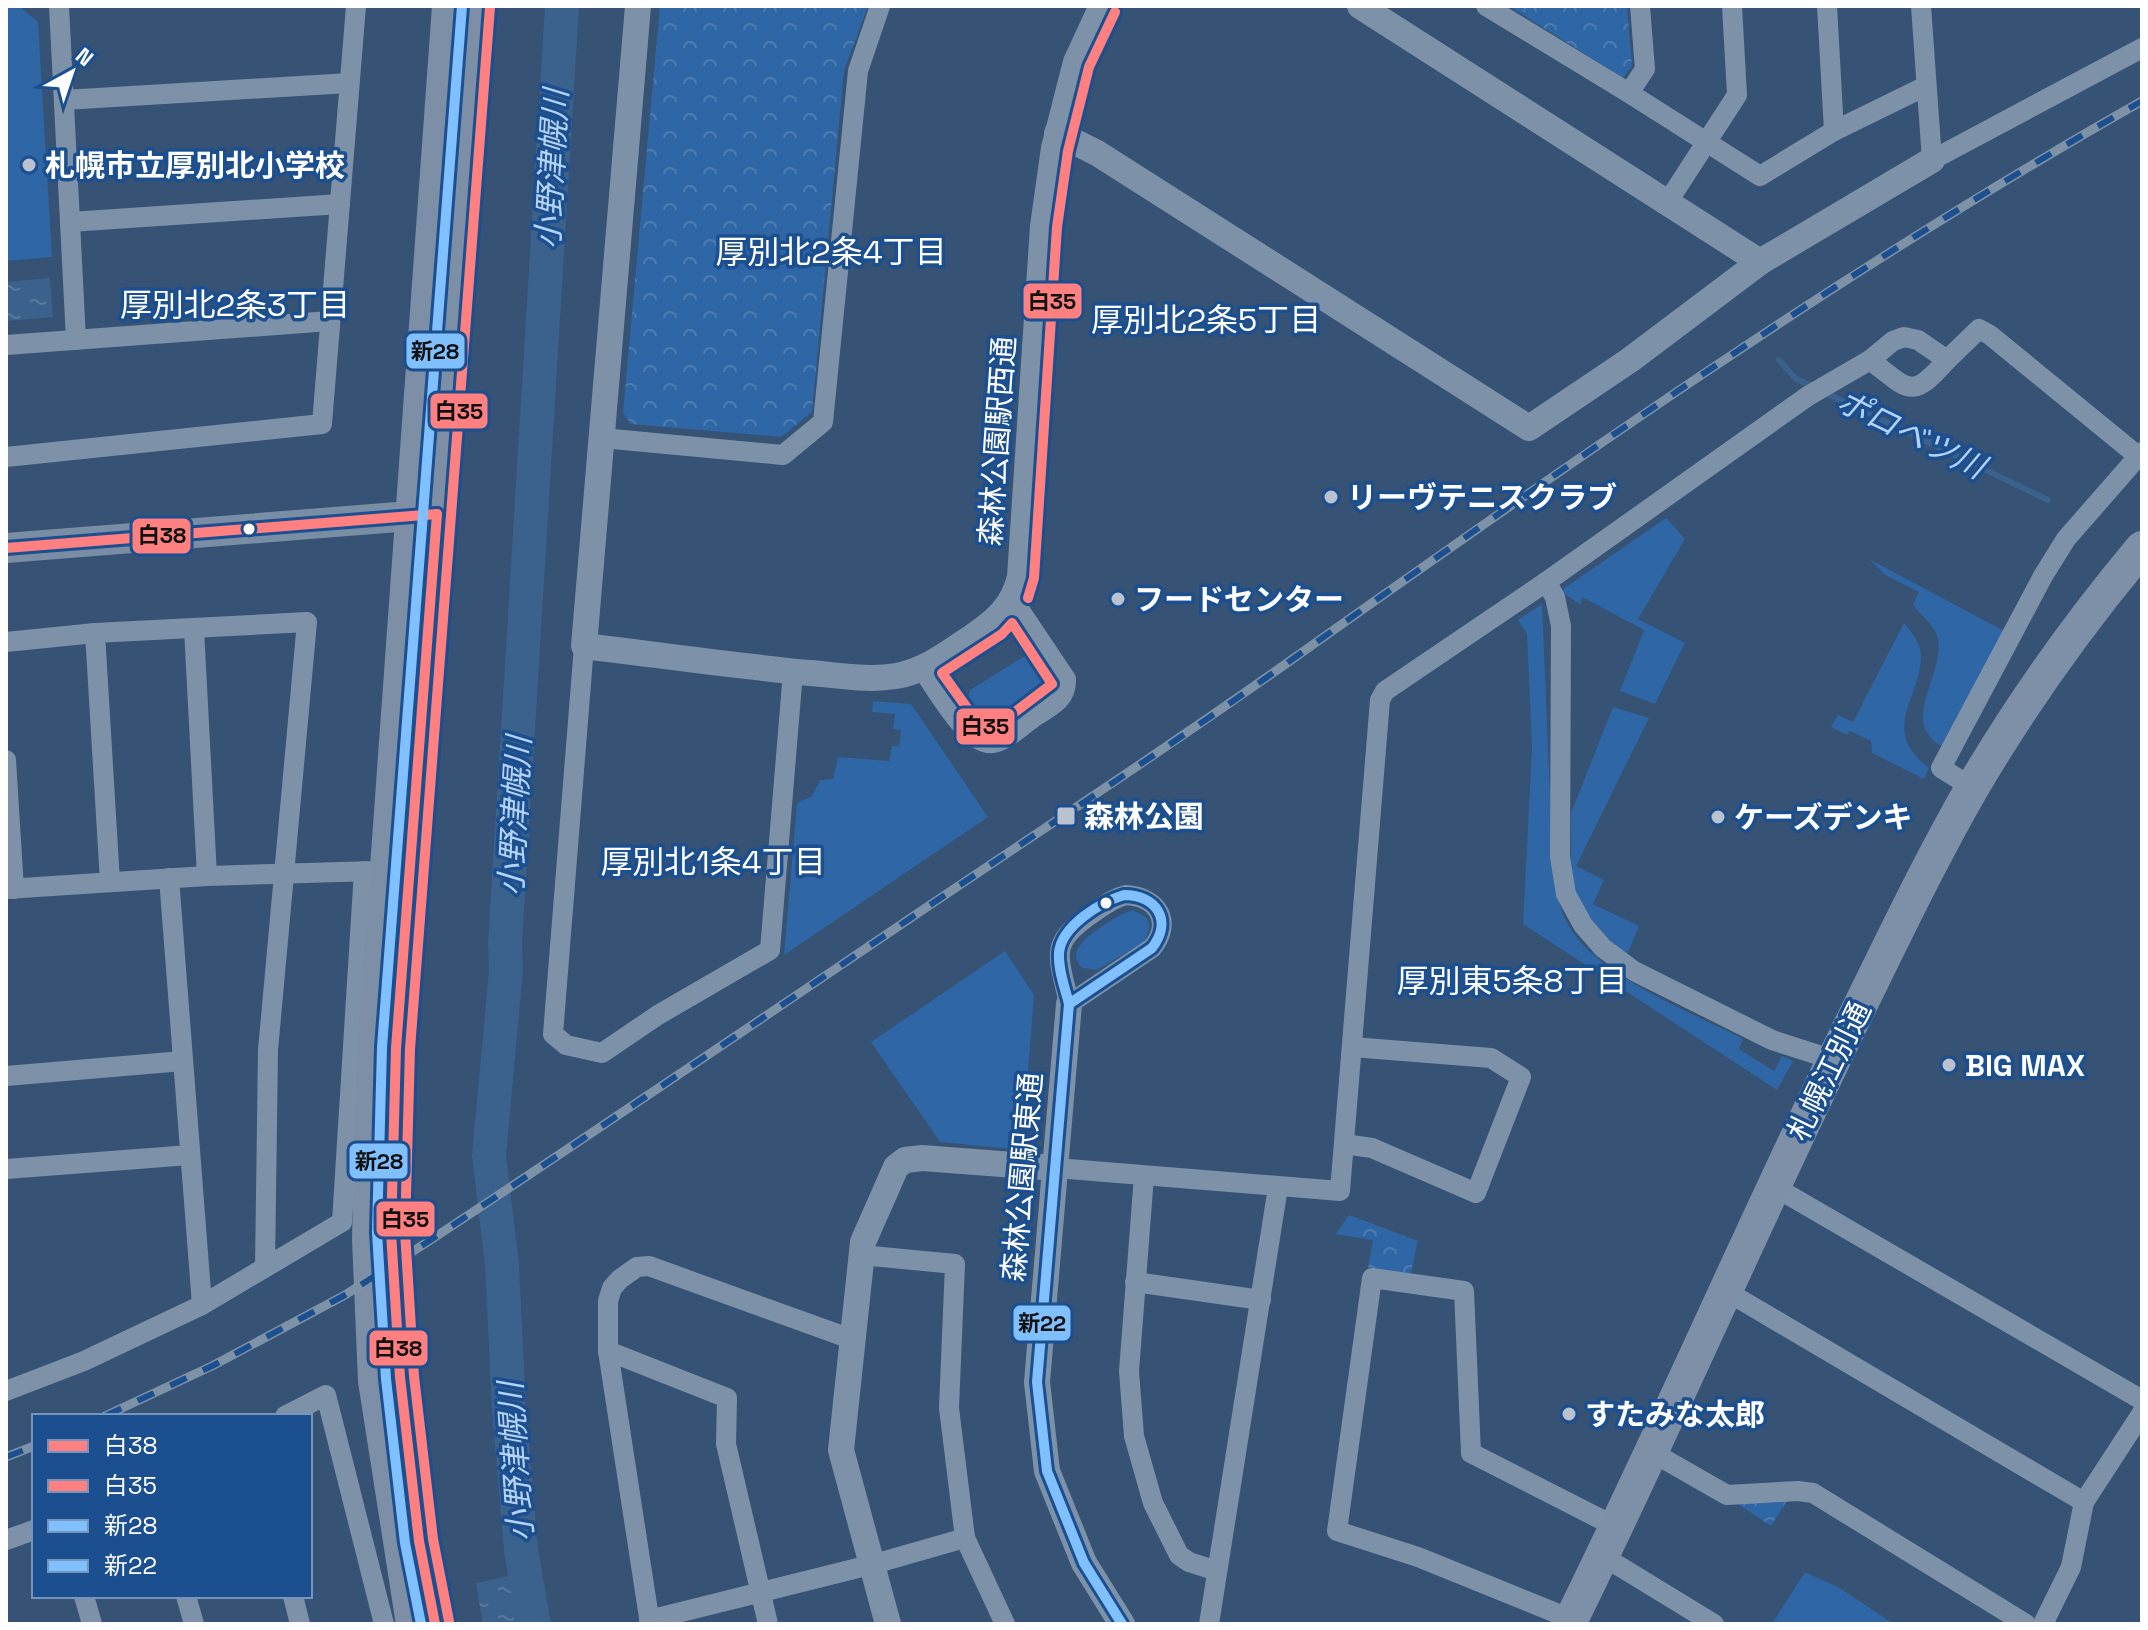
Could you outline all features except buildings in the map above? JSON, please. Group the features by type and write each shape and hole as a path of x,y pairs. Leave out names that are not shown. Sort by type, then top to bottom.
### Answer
{"highway":[{"name":"札幌江別通","path":"1570,1622 1773,1186 1934,857 2043,676 2091,608 2142,548"}],"main road":[{"path":"435,1624 419,1541 400,1377 391,1232 396,1048 448,6"},
{"path":"412,1624 374,1381 368,1239 376,871 424,515 476,6"},
{"path":"6,548 424,515"}],"street":[{"path":"59,6 76,340"},
{"path":"6,457 322,424 356,6"},
{"path":"638,6 553,1034 566,1045 602,1053 658,1015 770,950 793,672"},
{"path":"602,438 783,455 823,422 858,71 880,6"},
{"name":"森林公園駅西通","path":"1013,600 1020,577 1043,226 1057,133 1076,62 1102,6"},
{"path":"1360,6 1760,262"},
{"path":"1486,6 1760,176 1834,131 1926,86"},
{"path":"1629,93 1645,69 1640,6"},
{"path":"1667,203 1737,95 1732,6"},
{"path":"1827,6 1834,131"},
{"path":"1921,6 1932,160"},
{"path":"1057,133 1097,153 1529,428 1630,360 1760,262 1932,160 2142,48"},
{"path":"64,100 349,83"},
{"path":"70,222 340,204"},
{"path":"6,345 330,321"},
{"path":"1870,360 1903,385 1916,388 1927,383 1979,329 2140,454 2066,539 2043,576 1941,768 1973,788"},
{"path":"888,1624 841,1450 861,1255 866,1232 896,1167 905,1160 922,1158 1340,1191 1380,700 1385,691 1546,582 1808,396 1870,360 1893,341 1904,337 1918,340 1947,360"},
{"path":"1546,582 1559,610 1561,626 1560,857 1566,894 1583,925 1603,948 1634,971 1772,1040 1834,1060"},
{"path":"584,646 793,672 882,678 922,669 994,622 1013,600 1066,679 1065,691 1056,703 998,742 982,742 967,732 922,669"},
{"path":"6,642 95,633 307,622 268,1050 265,1267"},
{"path":"194,629 207,876"},
{"path":"95,633 110,882"},
{"path":"6,760 10,889 207,876 376,871 342,1222 202,1305 84,1361 6,1391"},
{"path":"169,878 202,1305"},
{"path":"1117,897 1147,899 1160,915 1164,928 1160,939 1152,948 1069,1004 1059,958 1063,937 1072,927 1117,897"},
{"name":"森林公園駅東通","path":"1069,1004 1037,1382 1047,1471 1084,1563 1122,1624"},
{"path":"1344,1144 1372,1148 1476,1193 1521,1077 1491,1058 1352,1047"},
{"path":"6,1076 183,1061"},
{"path":"6,1169 190,1155"},
{"path":"1144,1176 1129,1392 1140,1464 1153,1503 1179,1555 1189,1562 1217,1571"},
{"path":"1773,1186 2142,1400"},
{"path":"1209,1624 1278,1187"},
{"path":"861,1255 955,1264 949,1408 965,1538 1005,1624"},
{"path":"854,1340 649,1266 637,1267 612,1288 608,1301 608,1351 650,1622 965,1538"},
{"path":"1570,1622 1418,1557 1337,1531 1372,1278 1464,1291 1471,1453 1608,1540 1714,1624"},
{"path":"1135,1282 1261,1300"},
{"path":"1726,1291 2084,1502"},
{"path":"608,1351 727,1398 726,1444 768,1624"},
{"path":"289,1414 326,1395 384,1624"},
{"path":"2043,1624 2071,1567 2084,1502 2142,1413"},
{"path":"1650,1451 1727,1495 1813,1493 2026,1624"},
{"path":"6,1540 32,1531"},
{"path":"85,1598 92,1624"},
{"path":"187,1598 194,1624"},
{"path":"294,1598 300,1624"}],"green space":[{"name":"札幌市立厚別北小学校","path":"6,6 19,6 38,22 52,257 6,261"},
{"path":"660,6 868,6 844,71 812,412 781,437 631,424 623,413"},
{"path":"1509,6 1627,6 1632,66 1623,78"},
{"path":"1666,518 1685,539 1638,619 1685,643 1655,704 1620,691 1644,630 1582,597 1581,605 1566,595 1563,589"},
{"path":"1869,559 2006,632 1944,747 1931,737 1924,725 1923,712 1938,653 1936,633 1913,604 1919,592 1887,576"},
{"path":"1542,604 1553,867 1558,898 1569,926 1582,944 1623,977 1743,1039 1739,1049 1774,1071 1782,1056 1793,1061 1777,1090 1523,924 1532,748 1527,634 1518,620"},
{"path":"1904,623 1918,642 1921,656 1904,728 1914,754 1929,768 1924,779 1872,753 1871,741 1850,731 1847,735 1831,727 1838,715 1853,722"},
{"path":"1025,656 1038,659 1046,671 1048,683 1044,692 994,726 981,726 967,705 970,690"},
{"path":"873,701 911,704 988,817 784,955 797,803 812,796 820,780 833,779 838,757 889,761 892,746 899,746 901,730 893,729 895,714 872,712"},
{"path":"1613,707 1649,718 1576,866 1604,880 1593,904 1639,926 1626,957 1596,930 1573,887 1571,861 1571,813"},
{"path":"1133,910 1147,918 1150,927 1144,942 1097,970 1082,968 1076,956 1085,940 1101,927"},
{"path":"1005,951 1034,995 1023,1135 1012,1149 940,1142 871,1042"},
{"path":"1349,1215 1418,1241 1410,1277 1368,1268 1373,1240 1336,1234"},
{"path":"1790,1496 1771,1526 1738,1504"},
{"path":"1805,1572 1838,1587 1894,1624 1772,1624"}],"water":[{"path":"50,278 53,317 6,321 6,282"},
{"path":"537,1570 546,1624 483,1624 476,1583"}],"waterway":[{"name":"小野津幌川","path":"534,1624 521,1550 509,1409 502,1265 489,1156 506,970 505,944 562,6"},
{"name":"ポロベツ川","path":"1779,360 1796,379 1814,387"},
{"name":"ポロベツ川","path":"1824,392 2048,500"}],"railway":[{"path":"109,1414 212,1366 345,1295 429,1241 1198,725 1707,371 1922,232 2142,101"},
{"path":"6,1457 32,1447"}],"transit line":[{"name":"新28","path":"421,1624 405,1543 386,1379 377,1232 382,1047 462,6"},
{"name":"白35","path":"449,1621 433,1539 414,1376 405,1232 410,1049 490,7"},
{"name":"白35","path":"1028,598 1034,578 1057,227 1068,151 1089,67 1115,12"},
{"name":"白38","path":"6,548 437,514"},
{"name":"白38","path":"435,1624 419,1541 400,1377 391,1232 396,1048 437,514"},
{"name":"白35","path":"1012,623 1052,684 991,730 977,722 942,673 1002,634 1012,623"},
{"name":"新22","path":"1124,895 1145,899 1158,911 1161,919 1158,938 1152,948 1069,1004 1060,966 1061,943 1084,916 1124,895"},
{"name":"新22","path":"1069,1004 1037,1382 1047,1471 1084,1563 1122,1624"}],"place":[{"name":"札幌市立厚別北小学校","path":"29,165"},
{"name":"リーヴテニスクラブ","path":"1331,497"},
{"name":"フードセンター","path":"1118,599"},
{"name":"森林公園","path":"1066,816"},
{"name":"ケーズデンキ","path":"1718,817"},
{"name":"BIG MAX","path":"1949,1065"},
{"name":"すたみな太郎","path":"1569,1414"}],"district":[{"name":"厚別北2条4丁目","path":"831,252"},
{"name":"厚別北2条3丁目","path":"235,305"},
{"name":"厚別北2条5丁目","path":"1206,320"},
{"name":"厚別北1条4丁目","path":"713,862"},
{"name":"厚別東5条8丁目","path":"1512,981"}]}
